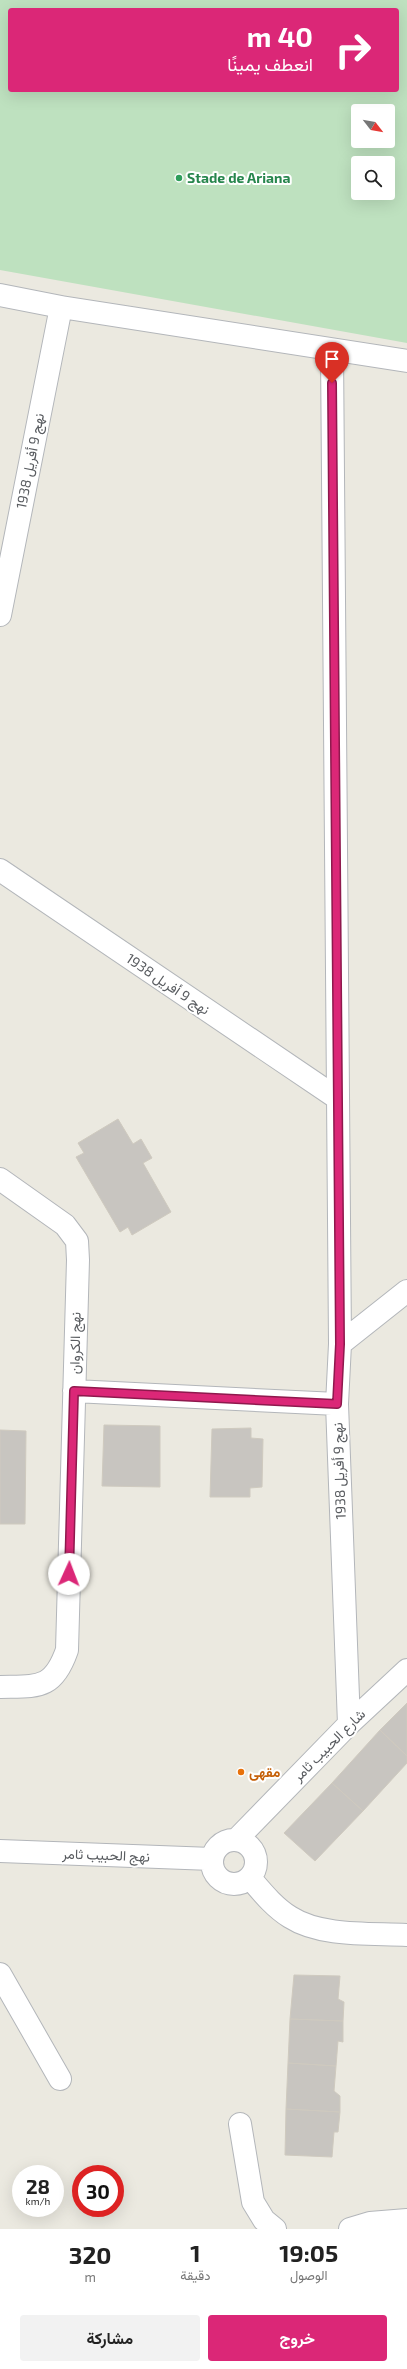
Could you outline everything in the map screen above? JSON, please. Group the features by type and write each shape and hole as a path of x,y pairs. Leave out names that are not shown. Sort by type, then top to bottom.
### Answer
{"street":[{"path":"0,295 61,307 407,362"},
{"name":"نهج 9 أفريل 1938","path":"0,614 61,307"},
{"name":"نهج 9 أفريل 1938","path":"332,351 340,1344 337,1404 349,1724"},
{"name":"نهج 9 أفريل 1938","path":"0,870 337,1098"},
{"name":"نهج الكروان","path":"0,1179 65,1225 77,1241 67,1650 61,1666 50,1680 39,1686 0,1687"},
{"path":"340,1344 407,1291"},
{"path":"74,1391 337,1404"},
{"name":"شارع الحبيب ثامر","path":"237,1839 349,1724 407,1670"},
{"path":"237,1839 250,1846 255,1854 257,1864 250,1878 242,1883 227,1883 215,1874 212,1859 218,1846 227,1840 237,1839"},
{"name":"نهج الحبيب ثامر","path":"0,1851 212,1859"},
{"path":"250,1878 264,1894 290,1917 326,1931 407,1936"},
{"path":"0,1974 60,2079"},
{"path":"240,2124 252,2202 264,2220 275,2229"},
{"path":"350,2229 370,2223 407,2220"}],"green space":[{"name":"Stade de Ariana","path":"0,0 407,0 407,343 0,270"}],"building":[{"path":"118,1119 133,1144 141,1139 152,1158 143,1163 171,1212 132,1235 128,1227 120,1232 76,1157 84,1153 78,1143"},
{"path":"104,1425 160,1426 160,1487 102,1486"},
{"path":"251,1428 251,1438 263,1439 262,1487 250,1488 250,1497 210,1497 212,1429"},
{"path":"0,1430 26,1431 25,1524 0,1524"},
{"path":"407,1703 407,1756 380,1730"},
{"path":"380,1730 407,1756 407,1763 363,1811 332,1783"},
{"path":"332,1783 363,1811 315,1861 284,1833"},
{"path":"294,1975 340,1976 338,1999 344,2002 343,2021 290,2019"},
{"path":"290,2019 343,2021 343,2042 338,2041 336,2066 288,2063"},
{"path":"288,2063 336,2066 334,2091 340,2096 340,2112 286,2109"},
{"path":"286,2109 340,2112 338,2132 334,2132 332,2157 285,2155"}],"place":[{"name":"Stade de Ariana","path":"179,178"},
{"name":"مقهى","path":"241,1772"}],"route":[{"path":"69,1574 74,1391 337,1404 340,1344 332,383"}]}
